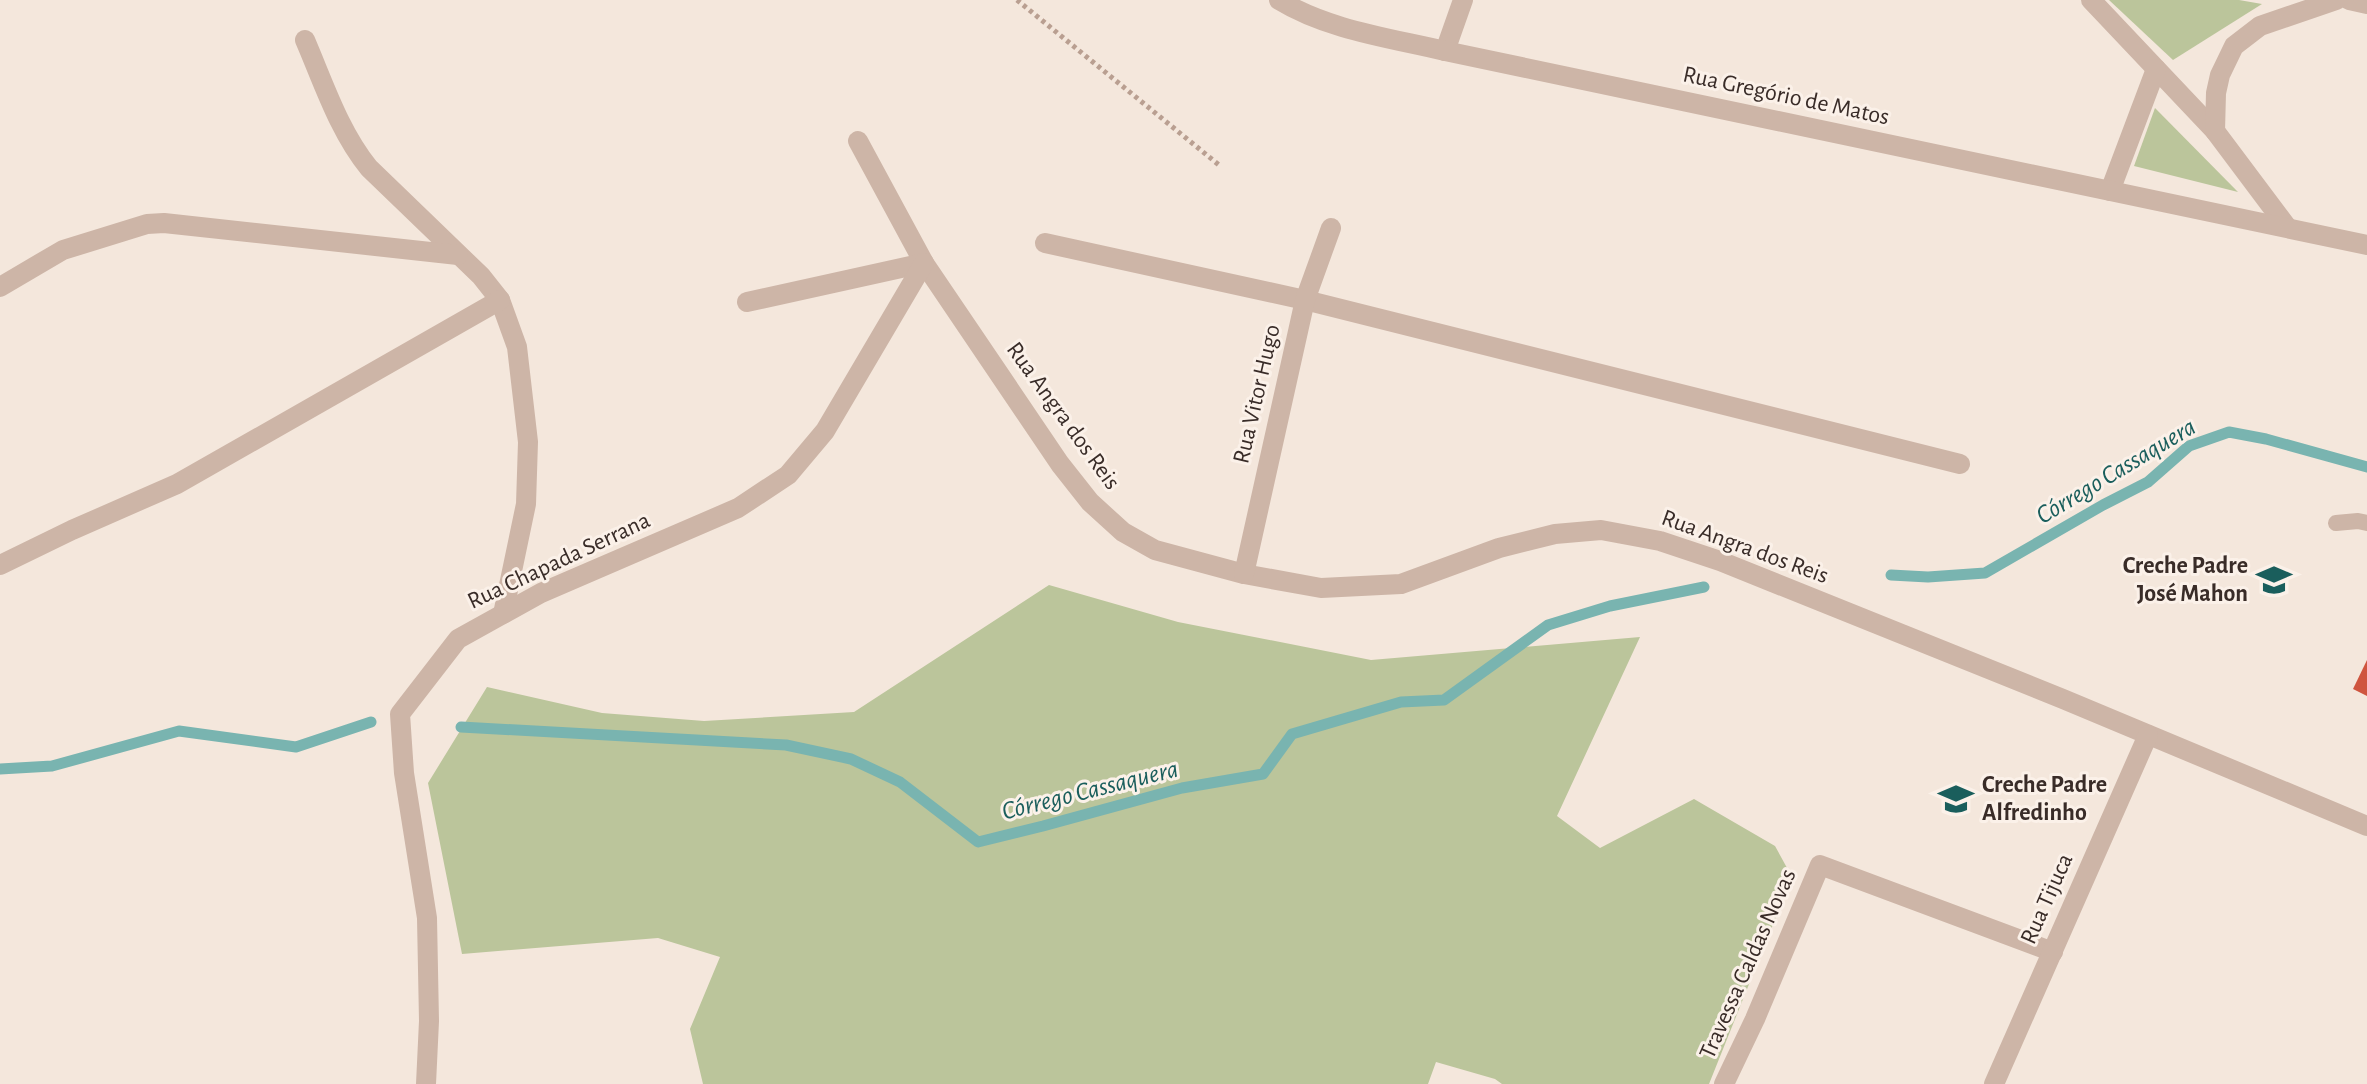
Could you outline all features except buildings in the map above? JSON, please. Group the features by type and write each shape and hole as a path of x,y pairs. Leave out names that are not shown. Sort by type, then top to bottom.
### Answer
{"street":[{"name":"Rua Gregório de Matos","path":"1279,0 1330,23 1445,51 2367,245"},
{"path":"1445,51 1463,0"},
{"path":"2091,0 2215,131 2287,227"},
{"path":"2215,131 2220,75 2234,46 2260,26 2336,0"},
{"path":"2349,0 2367,4"},
{"path":"305,40 355,150 369,168 481,276 500,300 517,347 528,442 526,504 503,614"},
{"path":"2110,191 2156,69"},
{"name":"Rua Angra dos Reis","path":"858,141 924,263 1060,464 1090,502 1123,532 1155,550 1244,574 1321,588 1401,584 1499,548 1555,534 1601,530 1660,541 1720,561 2063,699 2367,826"},
{"path":"0,287 63,250 147,224 458,255"},
{"name":"Rua Vitor Hugo","path":"1244,574 1305,300 1331,228"},
{"path":"1045,243 1305,300 1960,464"},
{"path":"747,302 924,263"},
{"name":"Rua Chapada Serrana","path":"426,1084 429,1021 427,918 404,773 400,714 458,639 541,593 738,508 788,475 825,431 924,263"},
{"path":"0,565 177,484 500,300"},
{"name":"Rua Tijuca","path":"1994,1084 2148,735"},
{"name":"Travessa Caldas Novas","path":"1724,1084 1820,865 2053,952"}],"lane":[{"path":"2336,523 2367,523"}],"path":[{"path":"1017,0 1219,165"}],"green space":[{"path":"2109,0 2239,0 2262,4 2173,60"},
{"path":"2155,108 2238,192 2134,166"},
{"path":"1049,585 1178,622 1371,660 1640,637 1557,816 1600,848 1694,799 1775,846 1792,877 1709,1084 1502,1084 1495,1079 1436,1062 1428,1084 703,1084 690,1029 720,957 658,938 462,954 428,783 487,687 602,713 704,721 854,712"}],"waterway":[{"name":"Córrego Cassaquera","path":"1891,575 1928,577 1985,573 2148,482 2189,446 2229,432 2367,467"},
{"name":"Córrego Cassaquera","path":"461,727 786,745 851,759 900,782 978,842 1182,788 1263,774 1292,734 1401,702 1444,700 1548,625 1610,606 1704,587"},
{"name":"Córrego Cassaquera","path":"0,769 52,766 179,731 296,747 371,722"}],"place":[{"name":"Creche Padre José Mahon","path":"2274,580"},
{"name":"Creche Padre Alfredinho","path":"1956,799"}]}
